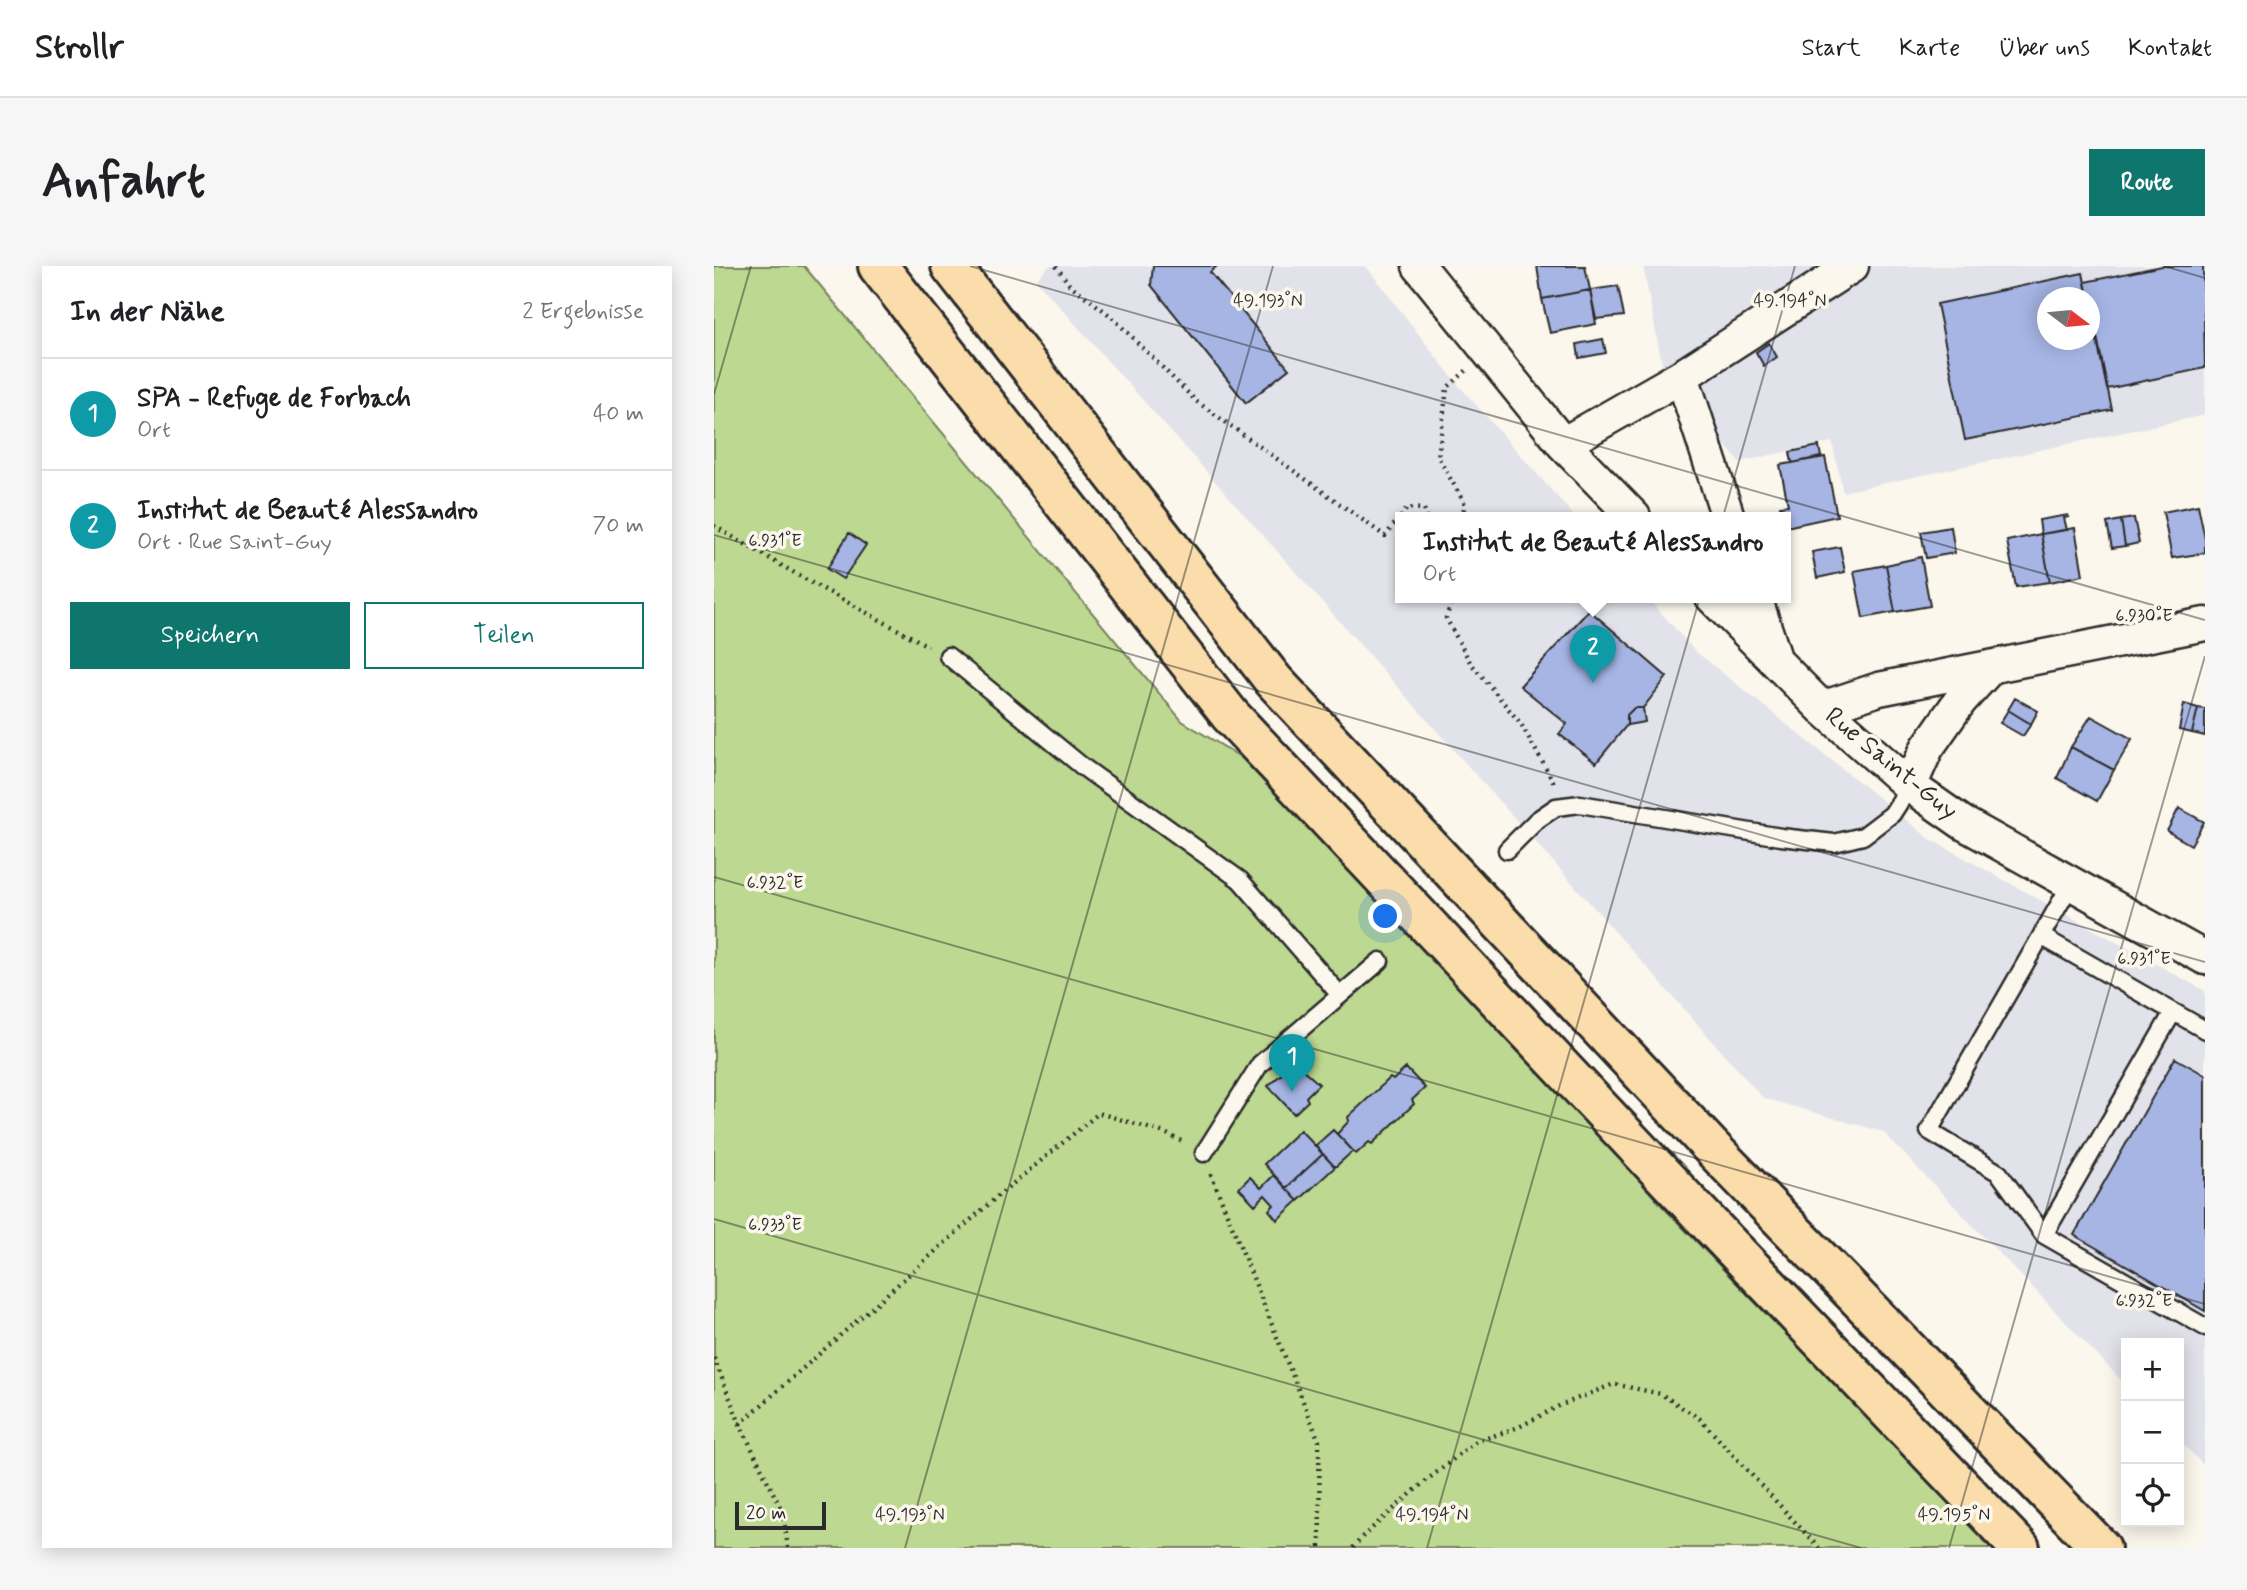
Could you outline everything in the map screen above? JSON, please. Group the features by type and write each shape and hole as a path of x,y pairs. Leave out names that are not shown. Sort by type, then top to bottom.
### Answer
{"highway":[{"path":"878,266 1230,715 1677,1190 2020,1548"},
{"path":"951,266 1274,681 1711,1147 2101,1548"}],"street":[{"path":"1419,266 1563,444 1629,512"},
{"path":"1563,444 1682,376 1852,266"},
{"path":"1682,376 1726,512"},
{"name":"Rue Saint-Guy","path":"1718,603 1822,708 1910,786 1963,823 2205,958"},
{"path":"1757,603 1776,663"},
{"path":"1822,708 1879,689 2205,624"},
{"path":"2155,634 2205,646"},
{"path":"1910,786 1927,748 1960,701 1990,668"}],"lane":[{"path":"948,656 1083,767 1240,880 1340,995"},
{"path":"1507,850 1536,820 1556,807 1580,804 1781,837 1834,843 1863,836 1892,814 1910,786"},
{"path":"2071,884 1929,1131 1999,1172 2044,1234 2205,1327"},
{"path":"2041,936 2205,1030"},
{"path":"1204,1153 1261,1064 1380,961"},
{"path":"2044,1234 2173,1012"}],"path":[{"path":"1056,266 1069,284 1111,316 1196,401 1385,536 1395,524"},
{"path":"1463,512 1465,504 1438,457 1447,388 1488,351"},
{"path":"1404,512 1407,508 1424,509 1425,512"},
{"path":"714,526 803,578 948,656"},
{"path":"1451,603 1446,618 1470,662 1521,724 1553,781 1556,807"},
{"path":"740,1424 999,1195 1099,1112 1165,1133 1204,1153 1319,1441 1320,1548"},
{"path":"714,1358 740,1424 783,1513 788,1548"},
{"path":"1353,1548 1412,1493 1475,1442 1519,1427 1561,1405 1614,1384 1661,1394 1700,1419 1819,1548"}],"shaded area":[{"path":"1049,266 1366,266 1455,381 1571,512 1395,512 1395,603 1652,603 1694,650 1930,839 2205,991 2205,1467 2184,1445 2184,1338 2121,1338 2121,1380 1883,1132 1763,1098 1036,280"},
{"path":"1643,266 2205,266 2205,415 1843,492 1832,442 1739,462 1663,369"}],"green space":[{"path":"714,266 804,266 1182,721 1299,793 1661,1205 1993,1548 714,1548"}],"building":[{"path":"1153,266 1217,266 1210,272 1289,369 1246,403 1151,285"},
{"path":"1537,266 1585,266 1590,290 1542,299"},
{"path":"2162,266 2203,266 2205,368 2107,389 2099,350 2100,287 2086,287 2085,282"},
{"path":"2083,273 2086,287 2037,287 2037,350 2100,350 2112,410 1965,440 1937,304"},
{"path":"1618,286 1624,316 1596,319 1590,290"},
{"path":"1590,290 1596,324 1550,333 1542,299"},
{"path":"1603,339 1606,353 1579,358 1577,344"},
{"path":"1769,343 1777,357 1764,366 1756,352"},
{"path":"1819,446 1821,457 1792,463 1790,452"},
{"path":"1825,457 1837,516 1791,526 1791,512 1781,512 1780,506 1788,505 1780,465"},
{"path":"2198,505 2205,553 2172,558 2163,512"},
{"path":"2069,517 2064,518 2067,530 2041,534 2039,520"},
{"path":"2134,518 2139,543 2125,546 2121,520"},
{"path":"2121,520 2125,546 2112,548 2107,523"},
{"path":"1951,527 1955,553 1926,558 1921,532"},
{"path":"2075,528 2083,575 2050,582 2041,534"},
{"path":"849,533 866,545 843,579 827,569"},
{"path":"2041,534 2050,582 2016,587 2007,541"},
{"path":"1840,547 1845,572 1817,578 1812,552"},
{"path":"1921,557 1930,606 1895,612 1886,565"},
{"path":"1886,565 1895,612 1863,618 1854,571"},
{"path":"1589,610 1667,677 1643,708 1634,708 1627,715 1627,725 1596,763 1559,734 1567,724 1520,686"},
{"path":"2015,698 2038,711 2031,724 2008,710"},
{"path":"2184,704 2198,708 2192,733 2179,730"},
{"path":"1634,708 1643,708 1645,722 1627,725 1627,715"},
{"path":"2198,708 2205,709 2205,736 2192,733"},
{"path":"2008,710 2031,724 2023,736 2000,723"},
{"path":"2091,716 2132,739 2114,770 2071,747"},
{"path":"2071,747 2114,770 2097,801 2057,778"},
{"path":"2179,808 2204,822 2191,845 2167,831"},
{"path":"2175,1058 2205,1075 2205,1311 2074,1235"},
{"path":"1300,1067 1319,1084 1306,1097 1308,1101 1294,1114 1268,1086 1286,1070 1290,1075"},
{"path":"1406,1068 1425,1088 1412,1100 1414,1104 1372,1144 1369,1142 1356,1154 1337,1134 1349,1121 1348,1117 1390,1078 1393,1080"},
{"path":"1300,1130 1323,1154 1286,1188 1264,1164"},
{"path":"1333,1130 1353,1151 1335,1167 1315,1146"},
{"path":"1323,1154 1335,1167 1298,1201 1286,1188"},
{"path":"1274,1175 1298,1201 1277,1220 1269,1210 1274,1205 1265,1195 1255,1205 1239,1188 1250,1177 1261,1188"}],"place":[{"name":"Institut de Beauté Alessandro","path":"1593,683"},
{"name":"SPA - Refuge de Forbach","path":"1292,1092"}]}
